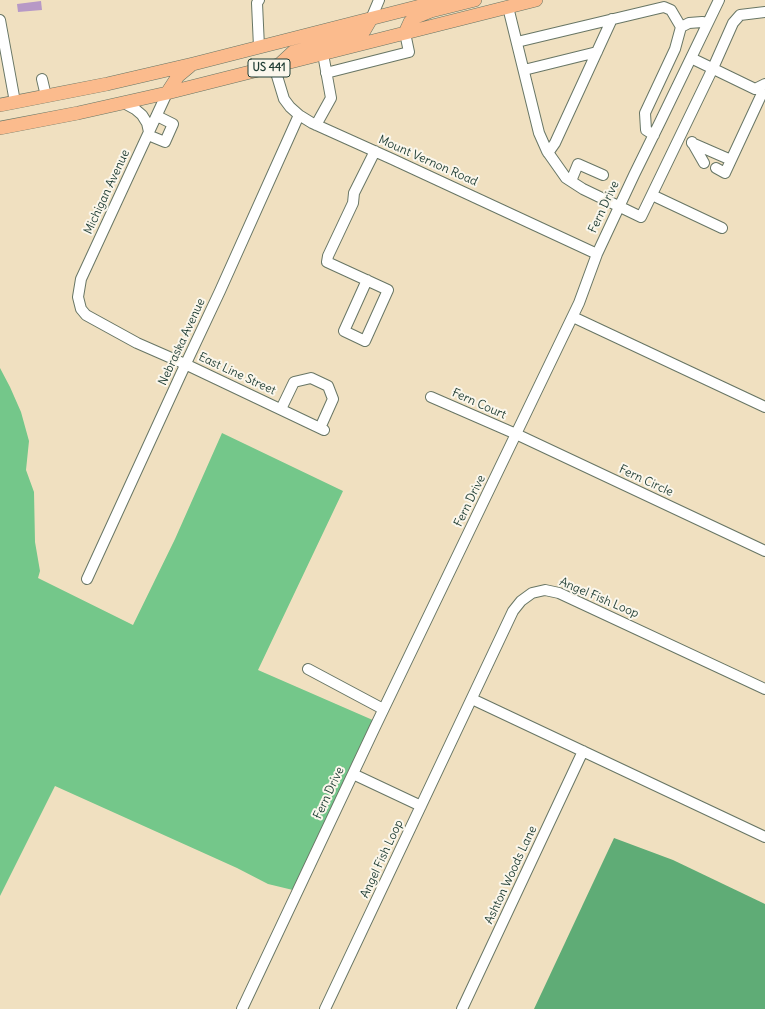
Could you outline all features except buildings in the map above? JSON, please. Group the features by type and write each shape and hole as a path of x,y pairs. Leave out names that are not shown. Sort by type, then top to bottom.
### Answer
{"main road":[{"name":"US 441","path":"0,105 107,84 193,64 444,0"},
{"path":"405,33 410,22 416,17 431,11 475,0"},
{"name":"US 441","path":"0,128 167,94 536,0"},
{"path":"276,66 292,52 356,35 364,31 370,19"},
{"path":"167,94 178,76 193,64"},
{"path":"0,124 11,116 14,110 15,102"}],"street":[{"path":"259,0 257,3 259,47"},
{"path":"370,19 380,0"},
{"name":"Fern Drive","path":"242,1009 384,709 573,317 597,254 718,1"},
{"path":"508,7 539,133 548,153 566,178 583,189 641,217 713,68 733,23 740,15 765,12"},
{"path":"517,42 664,7 671,10 681,27 675,49 645,113 646,130 654,135"},
{"path":"548,153 555,143 612,19"},
{"path":"0,20 15,102"},
{"path":"681,27 695,22 708,23"},
{"path":"326,73 409,52 405,33"},
{"path":"524,70 597,52"},
{"path":"316,125 331,98 322,54"},
{"path":"691,58 755,89 765,86"},
{"name":"Mount Vernon Road","path":"276,66 284,99 299,115 316,125 597,254"},
{"path":"42,79 46,96"},
{"path":"716,168 725,173 765,86"},
{"name":"Michigan Avenue","path":"79,304 78,297 81,279 167,94"},
{"path":"124,103 142,115 147,123 149,133 165,142 173,124 157,116"},
{"name":"Nebraska Avenue","path":"87,578 220,291 299,115"},
{"path":"680,137 731,160"},
{"path":"692,142 704,163"},
{"path":"367,280 344,331 365,341 388,290 367,280 327,262 328,256 354,203 354,193 375,151"},
{"path":"571,181 578,164 603,175"},
{"path":"652,195 722,228"},
{"name":"East Line Street","path":"79,304 86,315 111,330 322,429 333,399 328,386 311,378 294,382 281,409"},
{"path":"573,317 765,407"},
{"name":"Fern Court","path":"431,397 516,434"},
{"name":"Fern Circle","path":"516,434 765,551"},
{"name":"Angel Fish Loop","path":"325,1009 513,611 521,601 532,593 545,590 559,592 765,689"},
{"path":"308,669 384,709"},
{"path":"472,699 765,837"},
{"name":"Ashton Woods Lane","path":"462,1009 583,751"},
{"path":"353,774 421,806"}],"green space":[{"path":"0,368 21,412 29,441 26,470 34,492 35,542 40,571 38,578 133,625 175,539 222,433 343,491 258,670 375,721 297,891 268,884 237,868 55,786 0,896"},
{"path":"614,838 673,860 765,904 765,1009 534,1009"}]}
